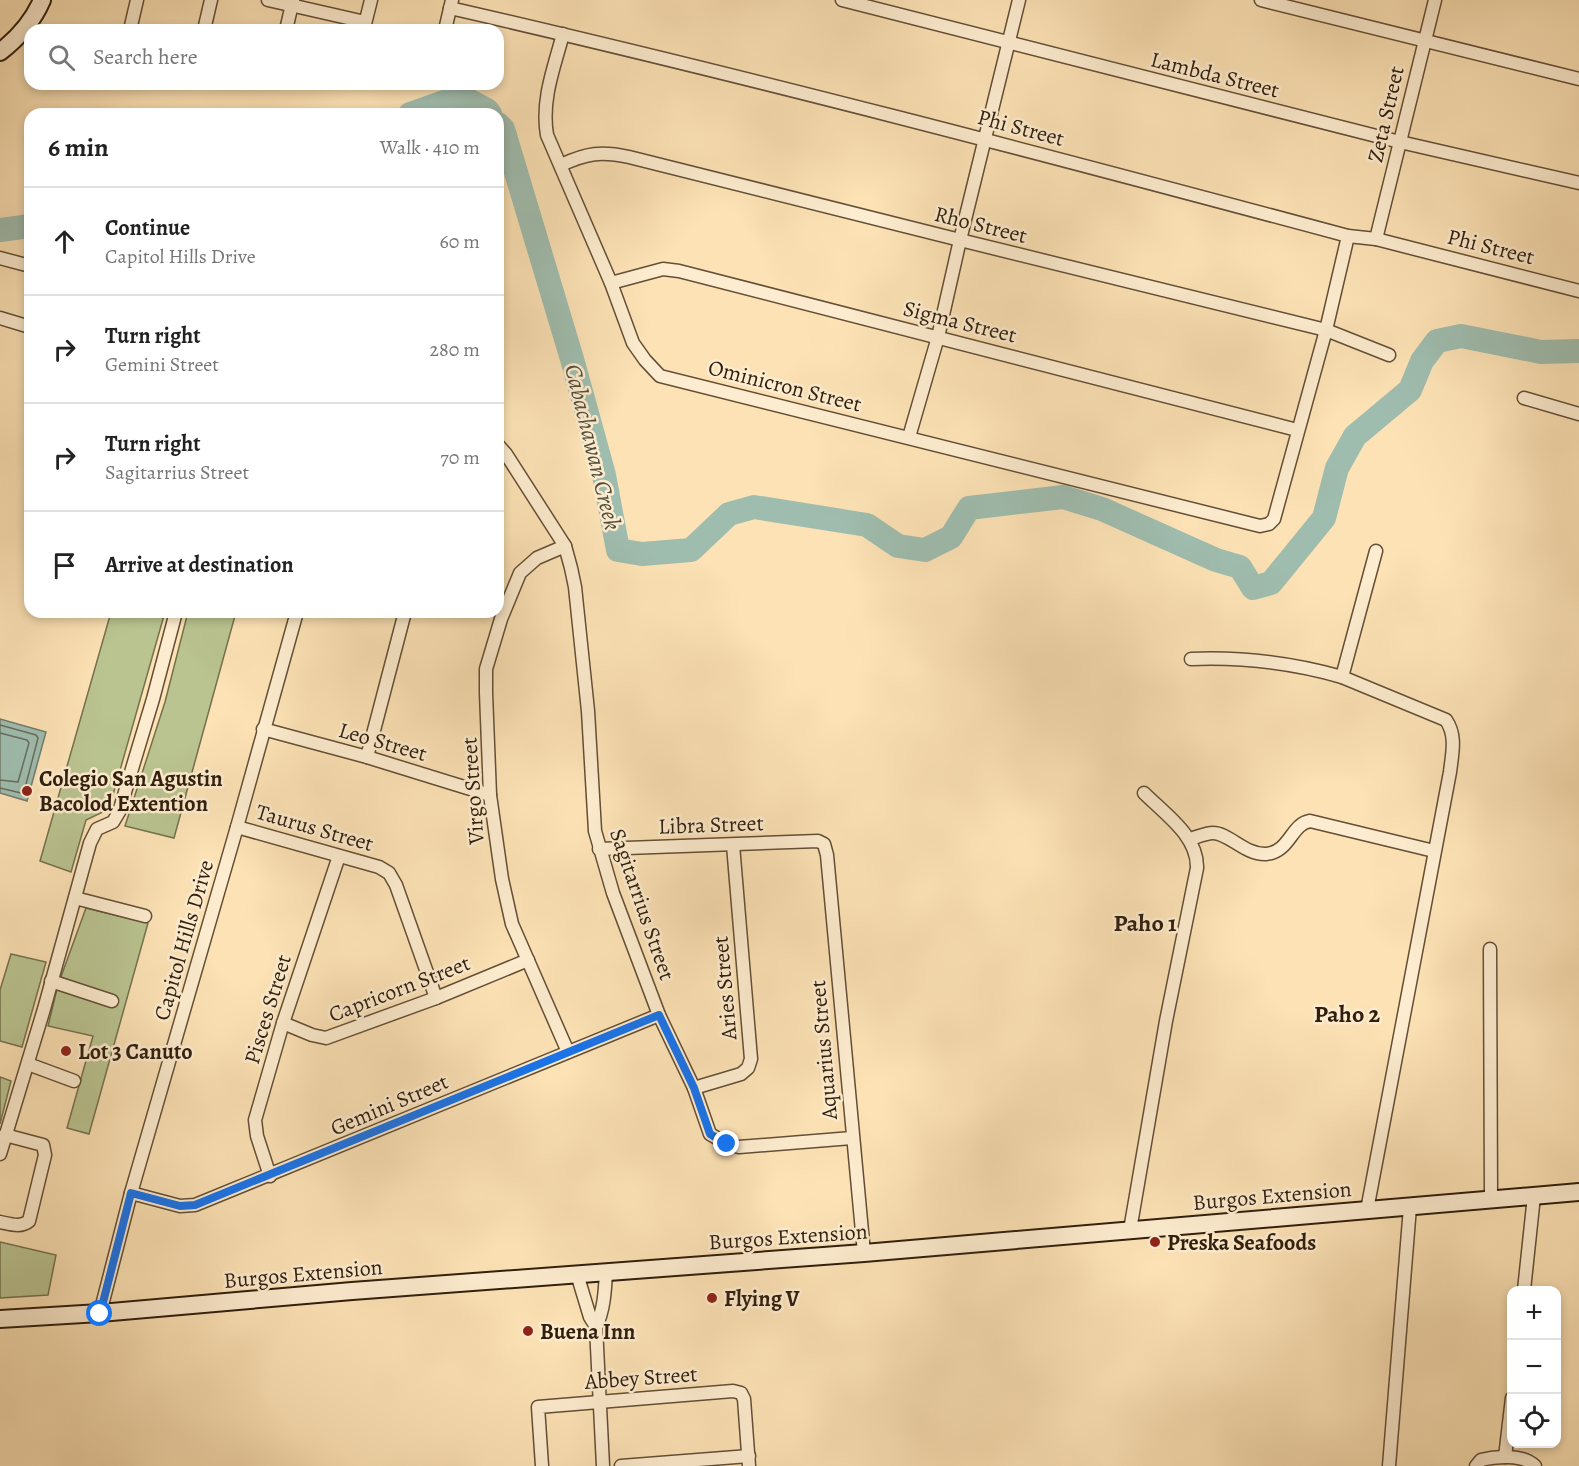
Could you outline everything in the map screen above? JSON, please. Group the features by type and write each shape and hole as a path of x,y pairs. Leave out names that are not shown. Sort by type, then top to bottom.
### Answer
{"main road":[{"path":"28,24 42,0"},
{"path":"0,52 16,40 24,29"},
{"name":"Burgos Extension","path":"0,1319 100,1314 577,1274 864,1253 1579,1192"}],"street":[{"path":"131,24 137,0"},
{"path":"205,24 211,0"},
{"path":"268,0 292,3 358,24"},
{"path":"365,24 371,0"},
{"name":"Lambda Street","path":"842,0 1400,142 1579,183"},
{"path":"909,437 938,337 1019,0"},
{"path":"1261,0 1579,79"},
{"name":"Zeta Street","path":"1376,238 1435,0"},
{"path":"287,24 292,3"},
{"path":"446,24 451,4"},
{"name":"Phi Street","path":"451,4 985,139 1348,236 1376,238 1579,291"},
{"name":"Ominicron Street","path":"563,34 545,100 544,117 547,135 611,283 633,343 660,376 1260,526 1269,524 1274,519 1298,430"},
{"name":"Rho Street","path":"561,165 593,153 620,155 1326,330 1389,354"},
{"path":"1298,430 1326,330 1348,236"},
{"path":"0,258 24,264"},
{"name":"Sigma Street","path":"611,283 656,270 679,271 1298,430"},
{"path":"0,318 24,325"},
{"path":"1524,398 1579,414"},
{"name":"Sagitarrius Street","path":"504,452 565,546 575,587 591,745 595,831 599,849 659,1015 694,1088 710,1134 739,1148 852,1138"},
{"name":"Virgo Street","path":"504,612 520,573 537,558 565,546"},
{"path":"1342,676 1376,551"},
{"path":"0,1154 94,832 113,822 119,812 174,618"},
{"name":"Capitol Hills Drive","path":"100,1314 131,1193 295,618"},
{"path":"367,757 403,618"},
{"name":"Virgo Street","path":"501,618 486,669 486,693 490,795 502,879 512,924 568,1052"},
{"path":"1191,659 1224,658 1313,668 1342,676 1431,713 1446,720 1452,729 1450,772 1367,1210"},
{"name":"Leo Street","path":"263,729 367,757 490,795"},
{"path":"1130,1230 1166,1021 1197,868 1197,855 1190,839 1144,793"},
{"path":"1190,839 1212,833 1218,834 1239,846 1264,854 1281,849 1300,826 1310,821 1434,851"},
{"name":"Taurus Street","path":"237,827 379,867 389,873 396,885 436,998"},
{"name":"Libra Street","path":"599,849 818,841 824,844"},
{"name":"Aquarius Street","path":"824,844 827,855 864,1253"},
{"name":"Aries Street","path":"694,1088 741,1074 748,1068 751,1059 733,845"},
{"name":"Pisces Street","path":"270,1176 256,1136 255,1120 283,1023 339,856"},
{"path":"75,898 145,916"},
{"path":"1490,949 1491,1200"},
{"name":"Capricorn Street","path":"283,1023 326,1038 436,998 528,960"},
{"path":"51,981 112,1001"},
{"name":"Gemini Street","path":"131,1193 180,1206 195,1205 659,1015"},
{"path":"27,1064 74,1081"},
{"path":"0,1222 24,1225 29,1221 45,1155 44,1145 5,1135"},
{"path":"1524,1286 1534,1196"},
{"path":"1389,1466 1410,1207"},
{"path":"596,1327 601,1317 604,1301 606,1272"},
{"path":"577,1274 590,1317 596,1327 603,1466"},
{"name":"Abbey Street","path":"542,1466 538,1407 733,1391 741,1393 744,1399 749,1461"},
{"path":"1505,1457 1507,1440"},
{"path":"1476,1466 1481,1460 1505,1457 1528,1461 1535,1466"},
{"path":"621,1466 749,1461"}],"green space":[{"path":"109,618 163,618 109,809 86,820 71,872 40,861"},
{"path":"186,618 234,618 174,838 125,826 165,702"},
{"path":"86,908 148,923 89,1134 67,1128 93,1036 48,1026 58,985"},
{"path":"11,954 46,962 22,1047 0,1041 0,990"},
{"path":"0,1077 11,1081 0,1124"},
{"path":"0,1242 56,1255 48,1295 0,1298"}],"water":[{"path":"0,719 46,732 27,801 0,793"}],"waterway":[{"name":"Cabachawan Creek","path":"427,108 461,96 483,108"},
{"name":"Cabachawan Creek","path":"504,132 604,475 618,550 642,554 691,550 729,514 754,507 867,525 898,546 925,550 951,537 969,508 1063,497 1102,509 1216,560 1240,567 1253,588 1271,583 1324,518 1337,468 1355,436 1410,390 1422,361 1437,341 1461,336 1541,352 1579,351"},
{"name":"Cabachawan Creek","path":"0,230 24,227"}],"place":[{"name":"Colegio San Agustin Bacolod Extention","path":"27,791"},
{"name":"Lot 3 Canuto","path":"66,1051"},
{"name":"Preska Seafoods","path":"1155,1242"},
{"name":"Flying V","path":"712,1298"},
{"name":"Buena Inn","path":"528,1331"}],"district":[{"name":"Paho 1","path":"1145,923"},
{"name":"Paho 2","path":"1347,1014"}],"route":[{"path":"100,1314 131,1193 180,1206 195,1205 659,1015 694,1088 710,1134 727,1144"}]}
